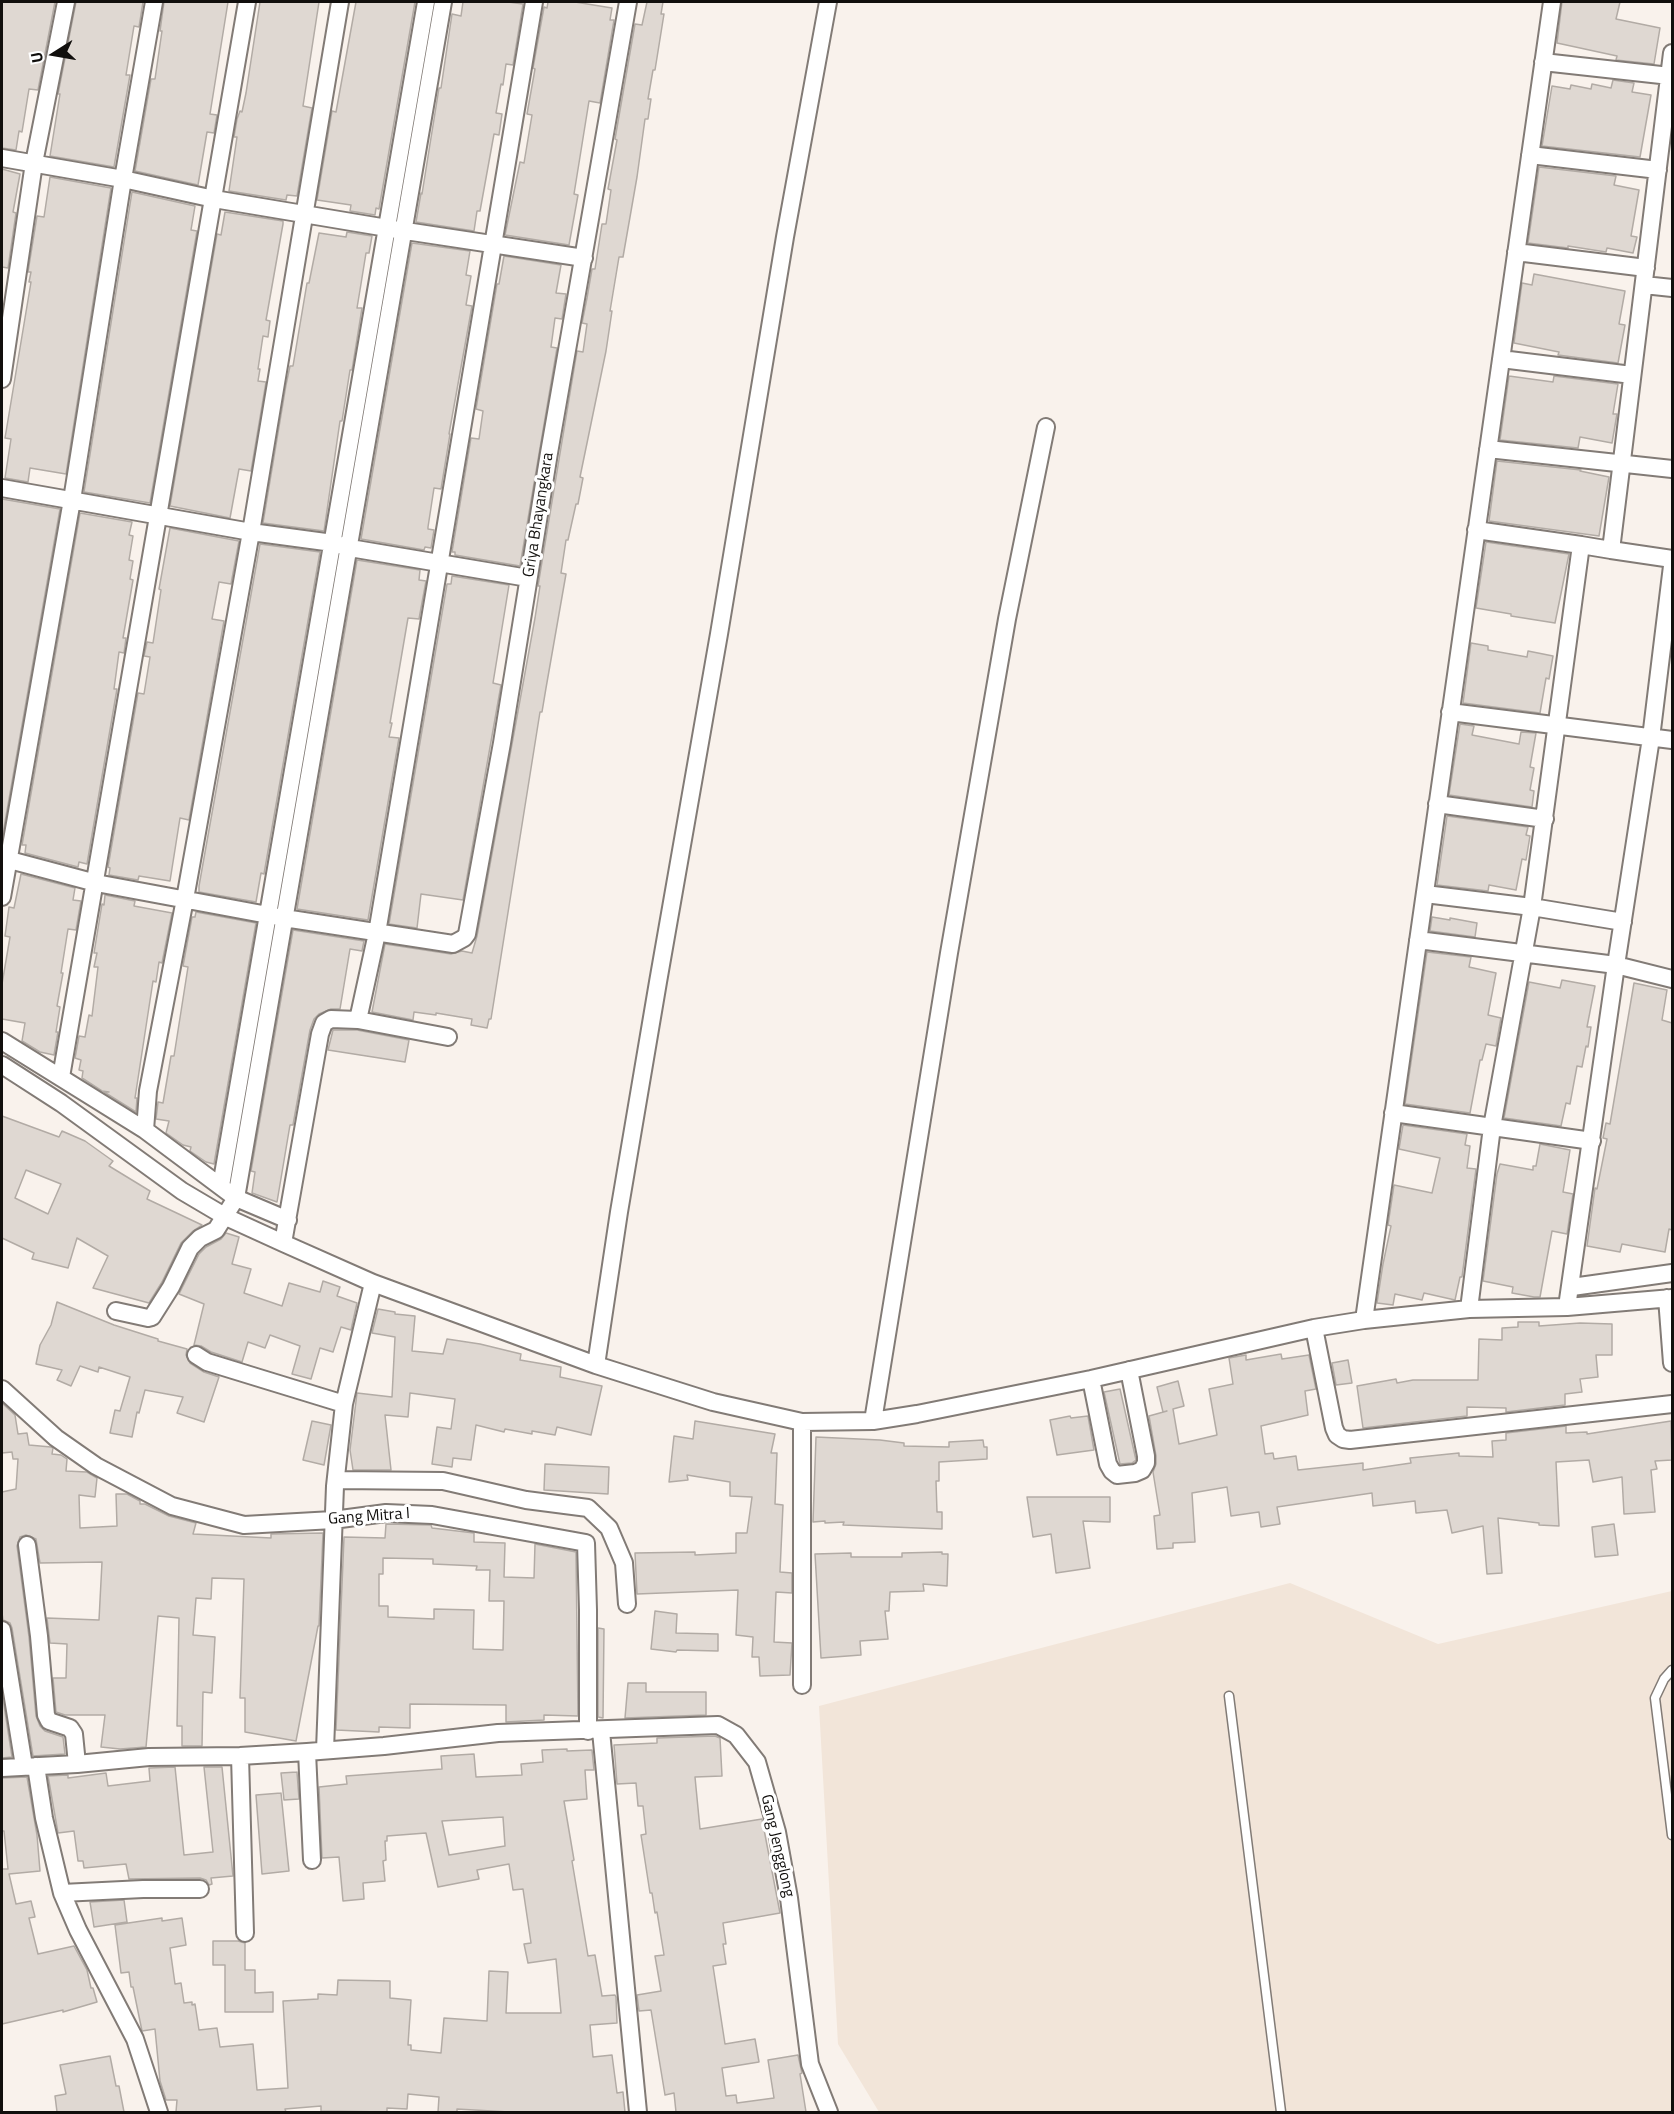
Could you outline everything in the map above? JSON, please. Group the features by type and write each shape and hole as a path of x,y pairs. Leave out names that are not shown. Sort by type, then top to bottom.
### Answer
{"street":[{"path":"2,379 34,163 66,2"},
{"path":"2,897 5,859 72,500 123,179 154,2"},
{"path":"61,1077 160,516 247,2"},
{"path":"145,1130 148,1091 251,532 340,2"},
{"path":"407,157 426,2"},
{"path":"221,1186 275,916 342,546 407,157 443,2"},
{"path":"358,1020 377,933 534,2"},
{"name":"Griya Bhayangkara","path":"5,859 96,883 377,933 453,944 461,941 467,934 502,743 626,2"},
{"path":"596,1365 658,982 785,237 828,2"},
{"path":"1364,1320 1552,2"},
{"path":"1611,550 1672,53"},
{"path":"1543,62 1670,76"},
{"path":"1530,155 1658,170"},
{"path":"2,158 123,179 214,199 584,258"},
{"path":"1516,252 1646,268"},
{"path":"1644,285 1672,288"},
{"path":"1501,359 1632,375"},
{"path":"873,1420 949,953 1005,630 1046,427"},
{"path":"1488,449 1672,469"},
{"path":"2,488 528,578"},
{"path":"1476,530 1672,559"},
{"path":"1469,1309 1492,1127 1532,907 1545,819 1581,546"},
{"path":"1567,1307 1572,1287 1616,964 1651,738 1672,566"},
{"path":"1450,712 1672,740"},
{"path":"1437,804 1545,819"},
{"path":"1425,894 1532,907 1623,922"},
{"path":"116,1311 152,1317 171,1287 190,1248 200,1238 216,1230 236,1198 275,916"},
{"path":"1418,940 1616,964 1672,979"},
{"path":"283,1243 321,1029 324,1023 331,1019 358,1020 448,1037"},
{"path":"2,1041 145,1130 236,1198 288,1221"},
{"path":"2,1065 61,1104 182,1191 226,1217 283,1243 373,1283 596,1365 713,1402 802,1422 873,1420 1003,1398 1314,1328 1364,1320 1469,1309 1567,1307 1670,1298 1672,1363"},
{"path":"1394,1113 1592,1141"},
{"path":"1572,1287 1672,1273"},
{"path":"325,1750 335,1483 344,1404 373,1283"},
{"path":"1314,1328 1334,1428 1337,1435 1343,1439 1672,1404"},
{"path":"195,1356 207,1362 344,1404"},
{"path":"1091,1379 1108,1464 1118,1475 1135,1473 1142,1470 1146,1463 1146,1456 1129,1370"},
{"name":"Gang Mitra I","path":"2,1389 56,1438 88,1461 172,1506 244,1525 386,1513 432,1515 586,1543 594,1731"},
{"path":"802,1422 802,1685"},
{"path":"335,1483 443,1481 526,1500 588,1508 609,1528 624,1563 627,1604"},
{"path":"27,1545 46,1714 49,1721 70,1728 74,1734 77,1764"},
{"path":"2,1630 30,1766 62,1893 78,1930 135,2039 159,2112"},
{"name":"Gang Jengglong","path":"2,1768 149,1757 240,1756 307,1752 498,1733 718,1725 736,1735 757,1762 777,1832 789,1898 810,2064 829,2112"},
{"path":"594,1731 638,2112"},
{"path":"307,1752 312,1860"},
{"path":"240,1756 245,1934"},
{"path":"62,1893 200,1889"}],"lane":[{"path":"1672,1670 1664,1679 1655,1698 1672,1835"},
{"path":"1229,1696 1281,2112"}],"shaded area":[{"path":"1290,1583 1438,1644 1672,1591 1672,2112 879,2112 838,2044 819,1706"}],"building":[{"path":"2,2 55,2 38,90 29,89 22,132 19,131 16,150 2,148"},
{"path":"76,2 143,2 139,27 134,26 126,75 130,75 114,167 50,156 60,94 58,94"},
{"path":"164,2 228,2 210,114 217,115 214,133 207,132 198,185 135,171 151,79 155,79"},
{"path":"260,2 319,2 303,106 312,108 297,196 287,195 286,200 229,191 237,137 234,137 237,119 240,111 242,112 246,93"},
{"path":"356,2 415,2 379,209 376,208 375,215 350,211 351,205 317,200 332,111 336,112"},
{"path":"463,2 523,4 513,65 506,64 503,85 501,84 496,113 502,114 499,135 494,134 480,211 477,211 474,231 416,222 452,14 461,16"},
{"path":"548,2 575,2 612,8 610,20 614,20 600,103 589,101 574,194 578,195 569,245 505,235 520,162 524,163 532,115 527,114 535,69 533,68 544,7 547,8"},
{"path":"647,2 663,2 661,14 664,14 648,99 651,99 648,119 645,119 623,257 619,257 606,351 580,477 583,478 578,504 576,504 568,540 566,540 561,573 566,574 542,712 540,712 491,1019 489,1019 487,1028 471,1025 472,1019 436,1013 436,1015 414,1012 413,1020 372,1012 385,944 451,954 462,951 472,953 477,936 535,618 540,586 538,586 577,351 583,352 587,324 582,323 592,269 595,269 602,224 606,224 611,190 608,189 617,140 615,139 635,24 642,25"},
{"path":"1562,2 1620,2 1616,19 1660,28 1654,64 1616,60 1617,56 1557,43"},
{"path":"1613,80 1634,83 1632,92 1651,95 1640,157 1542,146 1552,86 1570,89 1571,85 1591,89 1592,84 1611,88"},
{"path":"1539,167 1616,176 1614,185 1639,190 1631,236 1637,237 1633,253 1607,248 1606,252 1528,243"},
{"path":"2,169 20,174 13,212 16,213 8,268 2,267"},
{"path":"50,177 111,188 66,474 30,468 28,482 5,478 11,439 5,438 31,282 29,282 31,272 28,272 37,216 44,217"},
{"path":"132,192 195,206 191,230 197,231 150,503 84,492"},
{"path":"225,212 283,221 266,320 270,321 268,337 263,336 258,369 260,369 258,381 266,382 251,471 239,469 230,518 170,506 217,234 221,235"},
{"path":"347,232 372,236 369,253 366,253 357,308 362,308 352,370 350,370 342,421 340,421 324,531 263,523 286,385 290,366 293,366 307,283 309,283 319,233 346,237"},
{"path":"412,243 470,251 466,275 471,276 466,305 472,306 441,489 434,488 428,527 434,530 431,548 425,547 424,550 361,539"},
{"path":"504,256 561,265 556,293 566,294 562,319 555,318 551,347 557,348 520,566 455,555 455,552 452,552 471,438 479,439 483,411 476,409 497,284 499,284"},
{"path":"1534,274 1625,291 1619,324 1625,325 1618,363 1558,355 1559,352 1514,343 1522,283 1532,285"},
{"path":"1509,376 1553,382 1554,376 1618,384 1613,414 1617,414 1612,443 1580,437 1578,448 1500,440"},
{"path":"1497,461 1581,470 1609,477 1599,536 1489,521"},
{"path":"2,499 60,509 2,839"},
{"path":"80,513 132,522 129,535 133,536 129,560 133,561 130,579 133,580 123,638 126,638 124,653 119,652 114,689 117,689 87,864 79,862 78,867 25,853 26,845 22,845"},
{"path":"170,528 239,541 231,584 219,582 212,619 224,621 189,820 180,818 170,881 139,876 138,880 109,875 110,868 108,867 138,693 144,694 150,657 144,656 147,642 153,643 161,590 159,589"},
{"path":"1486,542 1569,554 1555,623 1476,608"},
{"path":"260,544 320,552 264,874 261,873 256,902 199,892 199,886"},
{"path":"357,560 420,570 419,580 426,581 419,619 408,618 390,723 392,723 389,737 399,738 368,920 297,909"},
{"path":"452,576 509,585 493,683 501,685 463,900 421,894 417,928 389,924 447,584 451,584"},
{"path":"1471,643 1488,646 1488,650 1527,657 1528,651 1553,656 1549,679 1546,678 1540,713 1463,703"},
{"path":"1460,724 1474,726 1472,735 1519,744 1521,732 1536,733 1530,767 1534,768 1530,790 1534,791 1532,807 1449,795"},
{"path":"1447,816 1528,827 1526,835 1530,836 1526,860 1522,859 1516,890 1489,885 1488,891 1437,885"},
{"path":"21,874 75,888 73,900 81,901 76,930 68,929 57,1006 60,1007 54,1055 40,1052 22,1041 25,1023 2,1019 2,984 10,937 5,936 9,907 14,908"},
{"path":"105,895 135,901 134,906 172,913 162,963 159,962 156,982 153,981 135,1098 137,1098 136,1112 104,1092 109,1092 102,1091 82,1078 83,1071 79,1070 81,1060 75,1058 79,1036 85,1037 89,1015 92,1016 98,967 94,967 97,953 94,953"},
{"path":"196,912 256,923 214,1164 206,1162 190,1151 191,1147 183,1145 166,1133 169,1121 156,1119 158,1102 163,1103 171,1056 174,1056 188,967 183,966 192,917 195,917"},
{"path":"1432,917 1477,923 1475,937 1430,931"},
{"path":"293,930 364,941 362,951 350,949 340,1009 331,1009 319,1014 314,1019 310,1030 277,1202 252,1193 255,1172 251,1171"},
{"path":"1427,952 1471,957 1469,967 1496,973 1488,1015 1501,1018 1496,1046 1486,1044 1482,1060 1480,1060 1470,1113 1405,1104"},
{"path":"1562,980 1595,986 1587,1027 1591,1027 1588,1047 1586,1046 1582,1067 1577,1066 1570,1104 1566,1103 1561,1126 1504,1118 1529,982 1560,988"},
{"path":"1634,983 1667,990 1662,1020 1672,1023 1672,1230 1669,1229 1665,1252 1622,1244 1620,1252 1587,1246 1595,1188 1597,1189 1607,1139 1603,1138 1606,1123 1610,1124"},
{"path":"333,1030 357,1030 409,1040 405,1062 328,1050"},
{"path":"2,1116 59,1137 62,1131 85,1141 113,1161 109,1166 150,1191 147,1199 202,1225 181,1243 149,1303 93,1288 108,1256 77,1238 68,1268 32,1259 34,1253 2,1238","holes":["26,1170 61,1184 48,1214 15,1198"]},
{"path":"1403,1125 1467,1134 1465,1145 1470,1146 1467,1168 1476,1169 1462,1277 1460,1277 1455,1300 1424,1293 1422,1300 1395,1294 1393,1305 1377,1303 1391,1226 1388,1225 1394,1185 1432,1193 1440,1158 1399,1149"},
{"path":"1540,1144 1570,1150 1563,1192 1573,1194 1567,1234 1552,1231 1540,1297 1534,1297 1512,1293 1513,1287 1483,1281 1500,1164 1533,1170 1533,1166 1536,1166"},
{"path":"226,1233 239,1237 232,1264 251,1269 244,1293 282,1306 289,1283 320,1292 323,1281 340,1287 337,1296 357,1303 351,1330 341,1327 333,1352 320,1348 311,1379 292,1374 300,1346 270,1335 265,1348 248,1342 242,1362 194,1345 204,1304 179,1294 199,1254"},
{"path":"57,1302 114,1325 158,1339 158,1341 187,1349 186,1355 190,1363 204,1372 219,1377 204,1422 177,1413 183,1397 145,1390 139,1413 137,1412 132,1437 110,1433 115,1410 120,1411 130,1377 99,1367 98,1372 80,1366 71,1386 57,1380 62,1370 36,1364 40,1345 51,1325"},
{"path":"378,1309 415,1316 412,1351 443,1354 447,1339 480,1344 521,1354 520,1360 561,1367 560,1377 602,1386 591,1435 557,1427 555,1435 505,1429 504,1432 476,1425 471,1460 453,1458 452,1467 432,1464 437,1427 451,1429 455,1399 410,1393 408,1417 385,1415 391,1470 353,1470 350,1450 357,1393 392,1397 395,1337 372,1333"},
{"path":"1518,1322 1539,1322 1539,1326 1580,1323 1612,1324 1612,1355 1596,1355 1598,1377 1580,1379 1582,1392 1565,1394 1565,1405 1506,1412 1506,1408 1467,1407 1467,1416 1363,1428 1357,1386 1396,1379 1397,1383 1413,1380 1478,1380 1479,1339 1502,1340 1502,1328 1518,1327"},
{"path":"1281,1354 1282,1359 1309,1355 1316,1389 1305,1391 1308,1415 1261,1426 1265,1454 1273,1453 1274,1459 1296,1456 1298,1470 1363,1463 1363,1470 1411,1463 1410,1458 1459,1453 1459,1456 1493,1457 1492,1441 1506,1440 1506,1433 1566,1426 1566,1433 1587,1432 1587,1434 1671,1421 1672,1460 1655,1461 1657,1469 1651,1470 1655,1512 1624,1514 1622,1477 1593,1482 1589,1460 1556,1462 1559,1526 1498,1518 1502,1573 1487,1574 1483,1526 1452,1533 1447,1510 1416,1513 1415,1501 1373,1506 1372,1493 1277,1507 1280,1524 1261,1527 1259,1512 1231,1516 1227,1487 1192,1493 1195,1542 1173,1543 1173,1548 1157,1549 1154,1516 1160,1515 1153,1472 1156,1456 1149,1416 1167,1411 1163,1412 1157,1387 1178,1381 1184,1406 1173,1409 1179,1444 1217,1435 1209,1389 1233,1384 1229,1358 1246,1355 1246,1360"},
{"path":"1348,1360 1352,1383 1336,1385 1332,1363"},
{"path":"1120,1389 1136,1460 1132,1463 1120,1464 1104,1392"},
{"path":"2,1403 15,1415 18,1434 27,1433 29,1445 51,1447 53,1448 52,1454 61,1455 67,1459 66,1471 87,1472 97,1478 95,1497 79,1495 80,1528 117,1526 116,1494 127,1494 140,1501 140,1504 145,1504 169,1516 196,1523 193,1534 271,1538 271,1534 323,1533 319,1626 296,1741 245,1732 245,1698 240,1698 244,1579 212,1578 211,1599 196,1598 193,1635 215,1637 212,1693 203,1692 202,1746 182,1746 182,1726 177,1726 179,1618 158,1616 146,1747 120,1749 101,1747 105,1715 65,1715 56,1712 53,1678 66,1678 67,1644 50,1643 47,1618 99,1620 102,1562 40,1563 36,1539 26,1535 20,1537 17,1546 29,1637 36,1716 45,1731 63,1737 65,1754 33,1756 12,1628 10,1623 3,1620 2,1613 2,1492 16,1489 18,1459 13,1459 12,1452 2,1453"},
{"path":"1070,1416 1071,1418 1088,1416 1094,1450 1057,1455 1050,1420"},
{"path":"312,1421 331,1425 324,1465 303,1460"},
{"path":"695,1421 775,1434 771,1453 777,1453 775,1504 783,1505 780,1572 792,1573 792,1593 776,1592 774,1642 792,1643 790,1675 760,1676 759,1657 752,1657 753,1637 736,1635 738,1590 637,1594 635,1553 695,1552 695,1555 736,1553 736,1533 747,1533 752,1497 730,1496 730,1482 687,1475 688,1480 669,1482 674,1436 693,1439"},
{"path":"816,1437 880,1440 904,1443 904,1446 949,1447 949,1442 983,1440 984,1447 987,1447 987,1459 939,1462 939,1481 936,1481 937,1512 942,1512 942,1529 813,1522"},
{"path":"545,1464 609,1467 608,1494 544,1490"},
{"path":"1027,1497 1110,1497 1110,1522 1083,1521 1090,1568 1056,1573 1051,1534 1033,1537"},
{"path":"386,1524 431,1525 432,1528 474,1533 474,1542 505,1543 504,1577 534,1578 535,1544 576,1552 578,1716 544,1715 544,1720 506,1722 506,1705 410,1704 410,1728 379,1727 379,1732 336,1730 344,1537 385,1538","holes":["383,1558 433,1559 433,1564 477,1566 476,1570 490,1570 489,1601 504,1601 503,1650 473,1649 474,1610 434,1609 434,1619 388,1617 388,1606 379,1606 379,1574 383,1574"]},
{"path":"1614,1524 1618,1555 1595,1557 1592,1527"},
{"path":"942,1552 942,1554 948,1554 947,1586 923,1584 924,1591 890,1592 889,1611 885,1611 888,1639 860,1641 861,1655 821,1658 815,1554 851,1553 851,1557 902,1557 902,1553"},
{"path":"655,1611 677,1614 676,1633 718,1634 718,1651 677,1650 676,1652 651,1649"},
{"path":"598,1628 604,1629 603,1718 598,1717"},
{"path":"628,1683 646,1683 646,1692 706,1692 706,1715 625,1718"},
{"path":"2,1693 12,1757 2,1758"},
{"path":"715,1736 720,1738 722,1776 695,1777 700,1829 762,1819 780,1913 723,1923 726,1964 713,1966 725,2044 755,2039 759,2062 722,2068 726,2096 736,2095 737,2103 774,2098 768,2060 798,2055 806,2112 676,2112 674,2093 665,2095 651,2010 639,2011 637,1995 661,1991 655,1956 664,1955 657,1912 655,1913 652,1893 650,1893 641,1835 646,1834 643,1806 638,1806 636,1783 617,1784 614,1745 657,1743 657,1738"},
{"path":"542,1750 592,1750 594,1770 585,1770 587,1799 564,1801 588,1956 595,1955 602,1996 615,1995 616,1997 617,2023 590,2025 593,2057 612,2055 617,2093 623,2092 625,2112 509,2112 457,2109 457,2112 438,2112 439,2097 408,2094 407,2109 387,2108 387,2112 321,2111 321,2106 285,2109 286,2112 176,2112 177,2100 166,2100 160,2081 155,2029 142,2031 129,1972 121,1973 115,1925 162,1918 162,1921 182,1918 186,1945 170,1948 175,1984 181,1983 184,2003 195,2004 199,2030 217,2028 220,2047 253,2044 257,2090 288,2088 283,2001 318,1999 318,1994 337,1995 338,1980 390,1981 390,1998 411,2000 408,2045 411,2045 411,2050 441,2053 444,2018 487,2021 489,1971 508,1972 506,2013 561,2013 556,1959 528,1963 524,1944 531,1943 523,1889 513,1890 509,1864 477,1870 479,1879 438,1887 426,1833 387,1836 386,1860 383,1861 385,1881 363,1883 364,1899 343,1901 339,1857 322,1858 319,1787 347,1784 346,1776 442,1769 441,1756 474,1754 476,1777 522,1775 521,1764 543,1762","holes":["503,1817 505,1846 449,1855 442,1821"]},
{"path":"175,1767 184,1855 213,1852 204,1767 222,1767 233,1876 211,1878 212,1884 209,1885 206,1880 200,1878 129,1879 126,1864 84,1868 83,1861 78,1861 74,1831 58,1833 48,1776 68,1775 68,1778 106,1773 108,1786 150,1781 149,1768"},
{"path":"297,1772 299,1799 284,1800 281,1773"},
{"path":"27,1777 37,1835 40,1871 9,1874 16,1904 31,1901 35,1917 29,1918 38,1954 74,1946 87,1970 97,2002 63,2012 63,2010 2,2024 2,1869 8,1869 4,1831 2,1831 2,1778"},
{"path":"281,1793 289,1871 262,1874 256,1795"},
{"path":"124,1900 127,1922 94,1927 90,1902"},
{"path":"213,1941 245,1943 245,1970 255,1970 255,1993 273,1992 273,2012 225,2012 225,1965 213,1965"},
{"path":"110,2056 124,2112 57,2112 55,2096 66,2094 60,2065"}]}
